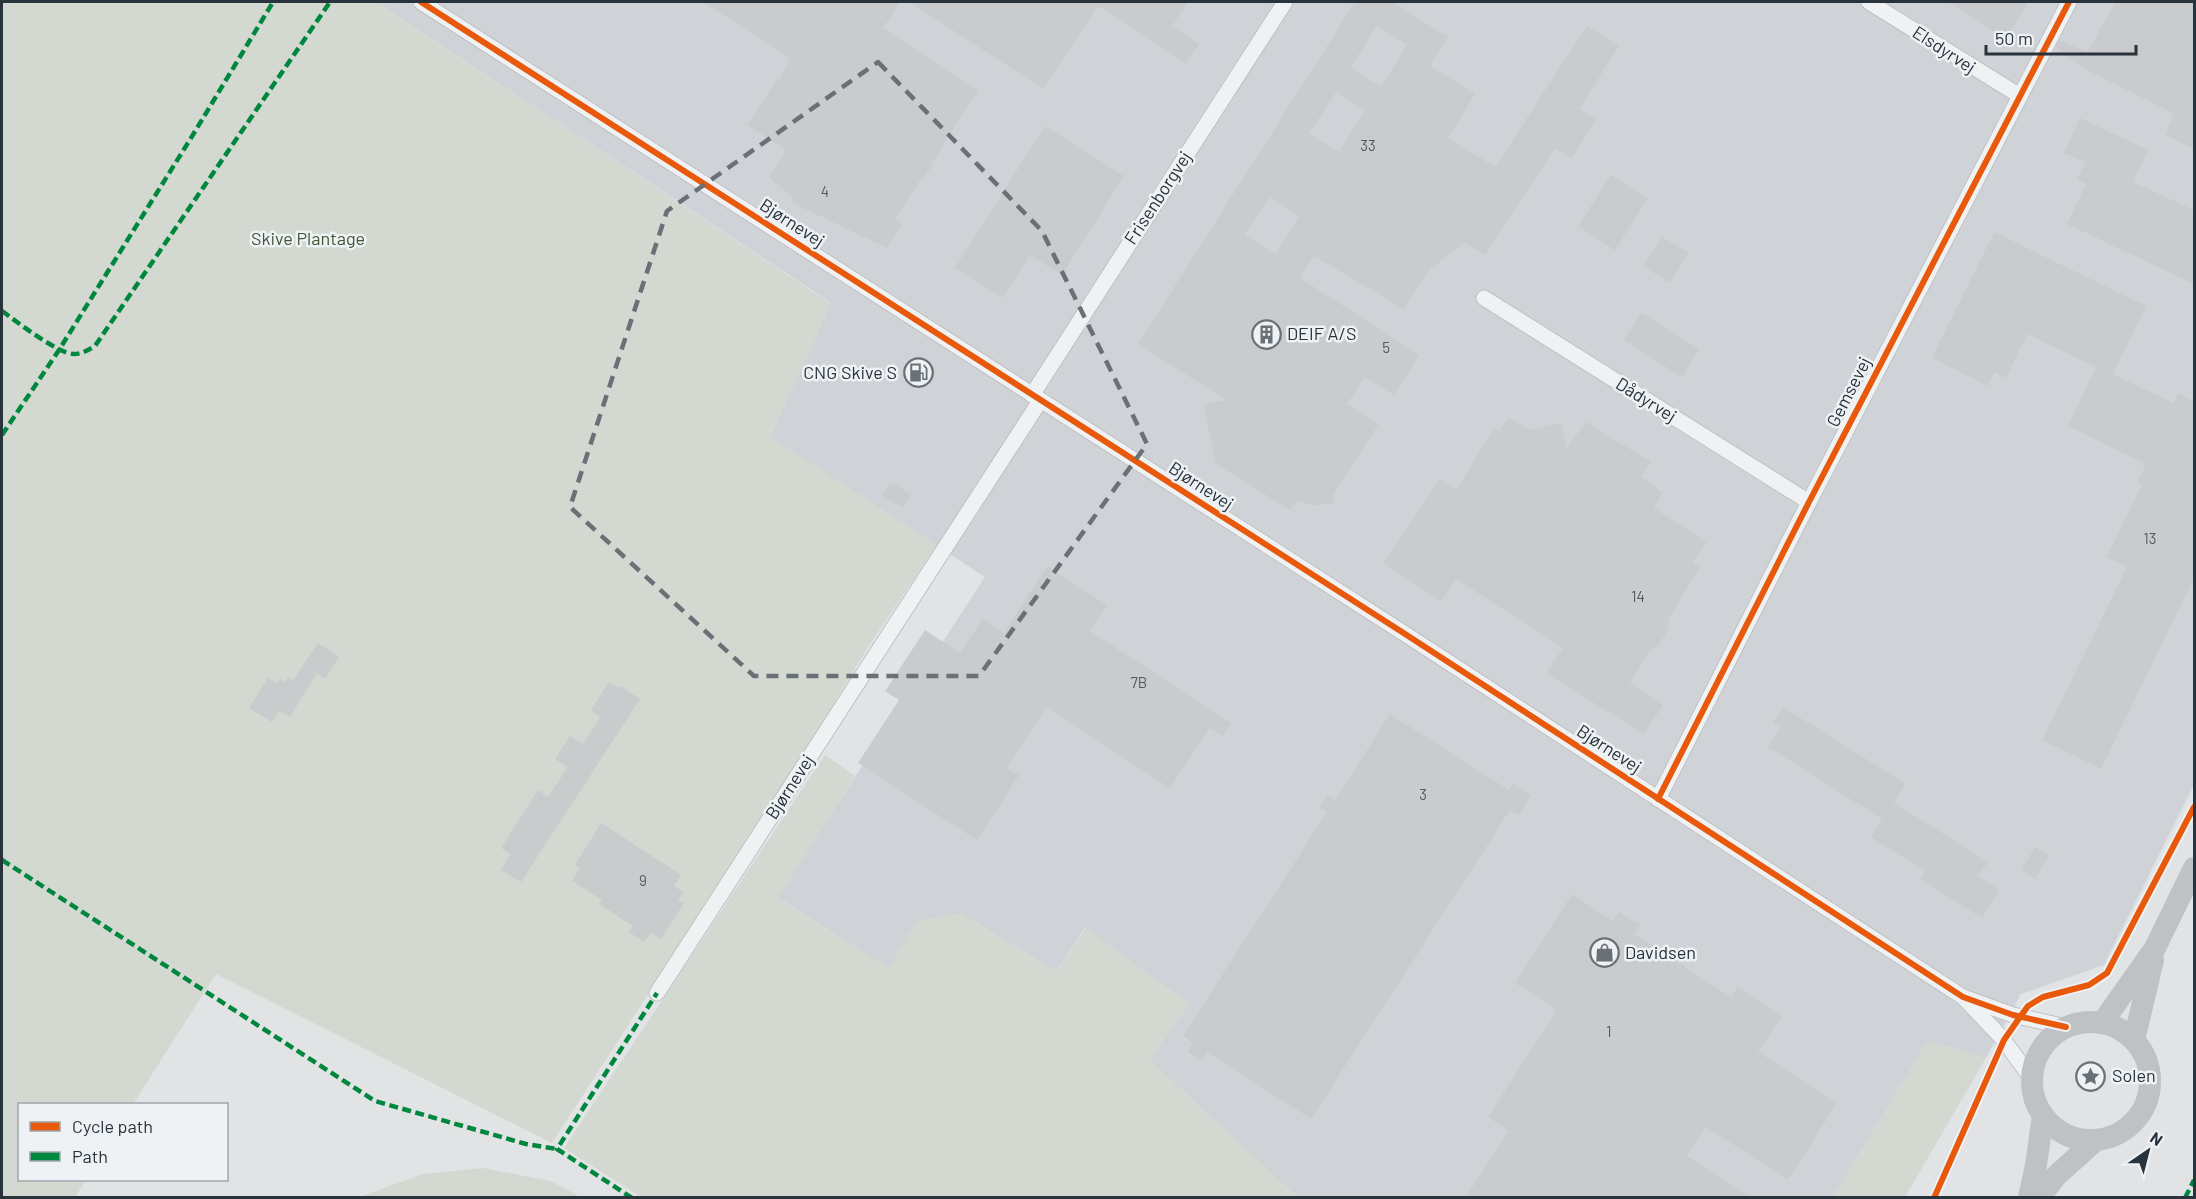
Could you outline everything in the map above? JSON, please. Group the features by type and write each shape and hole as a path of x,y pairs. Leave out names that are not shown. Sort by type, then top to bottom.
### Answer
{"main road":[{"path":"2102,1023 2155,948 2194,868"},
{"path":"2134,1040 2155,948"},
{"path":"2084,1023 2102,1023 2119,1029 2134,1040 2144,1054 2149,1070 2150,1087 2142,1112 2124,1130 2110,1137 2096,1140 2080,1139 2053,1126 2043,1114 2035,1098 2032,1079 2035,1063 2042,1049 2053,1036 2066,1028 2084,1023"},
{"path":"2029,1197 2043,1114"},
{"path":"2039,1197 2056,1176 2096,1140"}],"street":[{"name":"Bjørnevej","path":"421,2 1963,997 2013,1015 2066,1028"},
{"name":"Frisenborgvej","path":"1036,398 1285,2"},
{"name":"Elsdyrvej","path":"1869,2 2020,96"},
{"name":"Gemsevej","path":"1658,799 1809,502 2069,2"},
{"name":"Dådyrvej","path":"1484,298 1809,502"},
{"name":"Bjørnevej","path":"657,993 1036,398"},
{"name":"Bjørnevej","path":"1963,997 2002,1038 2032,1079"}],"highlighted area":[{"path":"878,62 1042,231 1147,444 979,676 754,676 570,507 667,211"}],"shaded area":[{"path":"376,2 2194,2 2194,785 2104,965 2021,994 1986,1058 1928,1041 1833,1197 1297,1197 1149,1060 1189,1004 1085,928 1056,971 960,913 888,968 777,897 985,577 770,437 831,303"}],"green space":[{"name":"Skive Plantage","path":"2,2 376,2 831,304 770,437 937,545 868,647 800,759 552,1143 216,974 134,1103 18,1103 18,1181 85,1181 75,1197 2,1197"},
{"path":"825,755 855,776 778,898 888,968 917,921 960,913 1056,971 1086,928 1189,1004 1150,1060 1297,1197 641,1197 564,1148"},
{"path":"1928,1041 1986,1058 1905,1197 1833,1197"},
{"path":"483,1168 550,1181 581,1197 359,1197 423,1174"}],"building":[{"path":"703,2 900,2 883,28 978,90 932,166 922,177 895,219 902,225 887,248 793,203 794,199 769,177 786,150 747,125 777,79 780,79 790,58"},
{"path":"910,2 1188,2 1172,26 1199,44 1186,64 1098,6 1043,89"},
{"name":"DEIF A/S","path":"1355,2 1392,2 1448,37 1430,66 1475,94 1449,138 1495,167 1587,26 1619,46 1579,109 1596,119 1572,159 1555,148 1485,255 1465,243 1430,269 1404,309 1314,256 1300,278 1419,355 1394,395 1365,377 1347,404 1378,425 1334,494 1334,504 1311,505 1297,501 1290,510 1216,464 1203,404 1226,400 1138,344","holes":["1377,26 1407,45 1381,87 1350,68","1336,92 1365,111 1339,152 1309,133","1270,197 1299,216 1275,254 1245,235"]},
{"path":"1948,2 2029,2 2005,38"},
{"path":"2115,2 2194,2 2194,149 2165,135 2174,114 2082,67 2056,48 2060,41 2088,52"},
{"path":"2080,118 2148,150 2133,182 2194,210 2194,284 2067,224 2086,184 2077,180 2085,162 2064,153"},
{"path":"1045,126 1124,176 1062,275 1030,255 1003,298 955,268"},
{"path":"1611,175 1648,198 1615,250 1578,226"},
{"path":"1994,232 2146,306 2113,374 2173,403 2178,393 2194,401 2194,578 2101,769 2042,740 2127,567 2107,557 2142,485 2137,482 2146,464 2068,426 2096,367 2027,334 2006,378 1995,372 1988,386 1932,358"},
{"path":"1662,237 1689,253 1670,283 1643,266"},
{"path":"1642,313 1699,349 1682,377 1624,340"},
{"path":"1509,417 1529,430 1561,423 1567,448 1586,422 1651,462 1641,477 1663,493 1654,508 1706,542 1693,563 1700,568 1668,619 1669,628 1658,646 1651,650 1630,683 1663,705 1644,734 1546,673 1563,648 1456,579 1441,602 1383,563 1439,479 1456,490 1494,429 1499,432"},
{"path":"890,482 911,494 903,508 882,495"},
{"path":"1047,566 1107,605 1090,631 1231,723 1223,736 1210,728 1170,788 1046,707 1007,768 1019,775 977,840 858,763 899,700 885,691 925,630 960,653 983,618 1004,633"},
{"path":"318,643 339,657 325,679 317,673 290,717 279,711 272,722 249,708 268,678 278,683 280,679 285,682 288,677 293,680"},
{"path":"609,682 640,699 521,882 501,870 511,854 501,848 538,790 548,797 568,767 555,759 570,736 583,744 600,717 591,710"},
{"path":"1783,707 1906,784 1894,803 1988,862 1978,876 2000,890 1982,918 1920,879 1925,871 1871,837 1882,819 1768,747 1781,727 1773,722"},
{"path":"1390,714 1509,790 1513,784 1531,796 1519,815 1510,810 1311,1119 1207,1052 1202,1061 1188,1052 1193,1043 1183,1036 1327,812 1319,808 1328,795 1335,800"},
{"path":"601,823 681,875 674,886 683,892 678,900 684,903 661,939 651,932 644,942 629,932 633,926 599,904 602,900 572,881 580,868 575,865"},
{"path":"2035,847 2049,855 2035,879 2021,870"},
{"path":"1572,894 1613,921 1619,912 1640,925 1634,934 1731,997 1737,987 1782,1016 1758,1052 1837,1103 1788,1180 1706,1127 1687,1156 1750,1197 1466,1197 1509,1131 1488,1117 1557,1010 1515,983"}],"marked path":[{"path":"2,435 59,350 273,2"},
{"path":"2,311 37,336 67,353 85,352 95,346 330,2"},
{"path":"2,860 375,1101 526,1144 557,1149"},
{"path":"632,1198 557,1149 657,993"},
{"path":"2185,1198 2194,1180"}],"cycle path":[{"path":"421,2 1402,632 1963,997 2013,1015 2066,1027"},
{"path":"1658,799 1809,502 2069,2"},
{"path":"1934,1198 2004,1040 2028,1006 2043,997 2089,985 2107,973 2194,807"}],"place":[{"name":"DEIF A/S","path":"1266,334"},
{"name":"CNG Skive S","path":"918,373"},
{"name":"Davidsen","path":"1604,953"},
{"name":"Solen","path":"2091,1076"}]}
